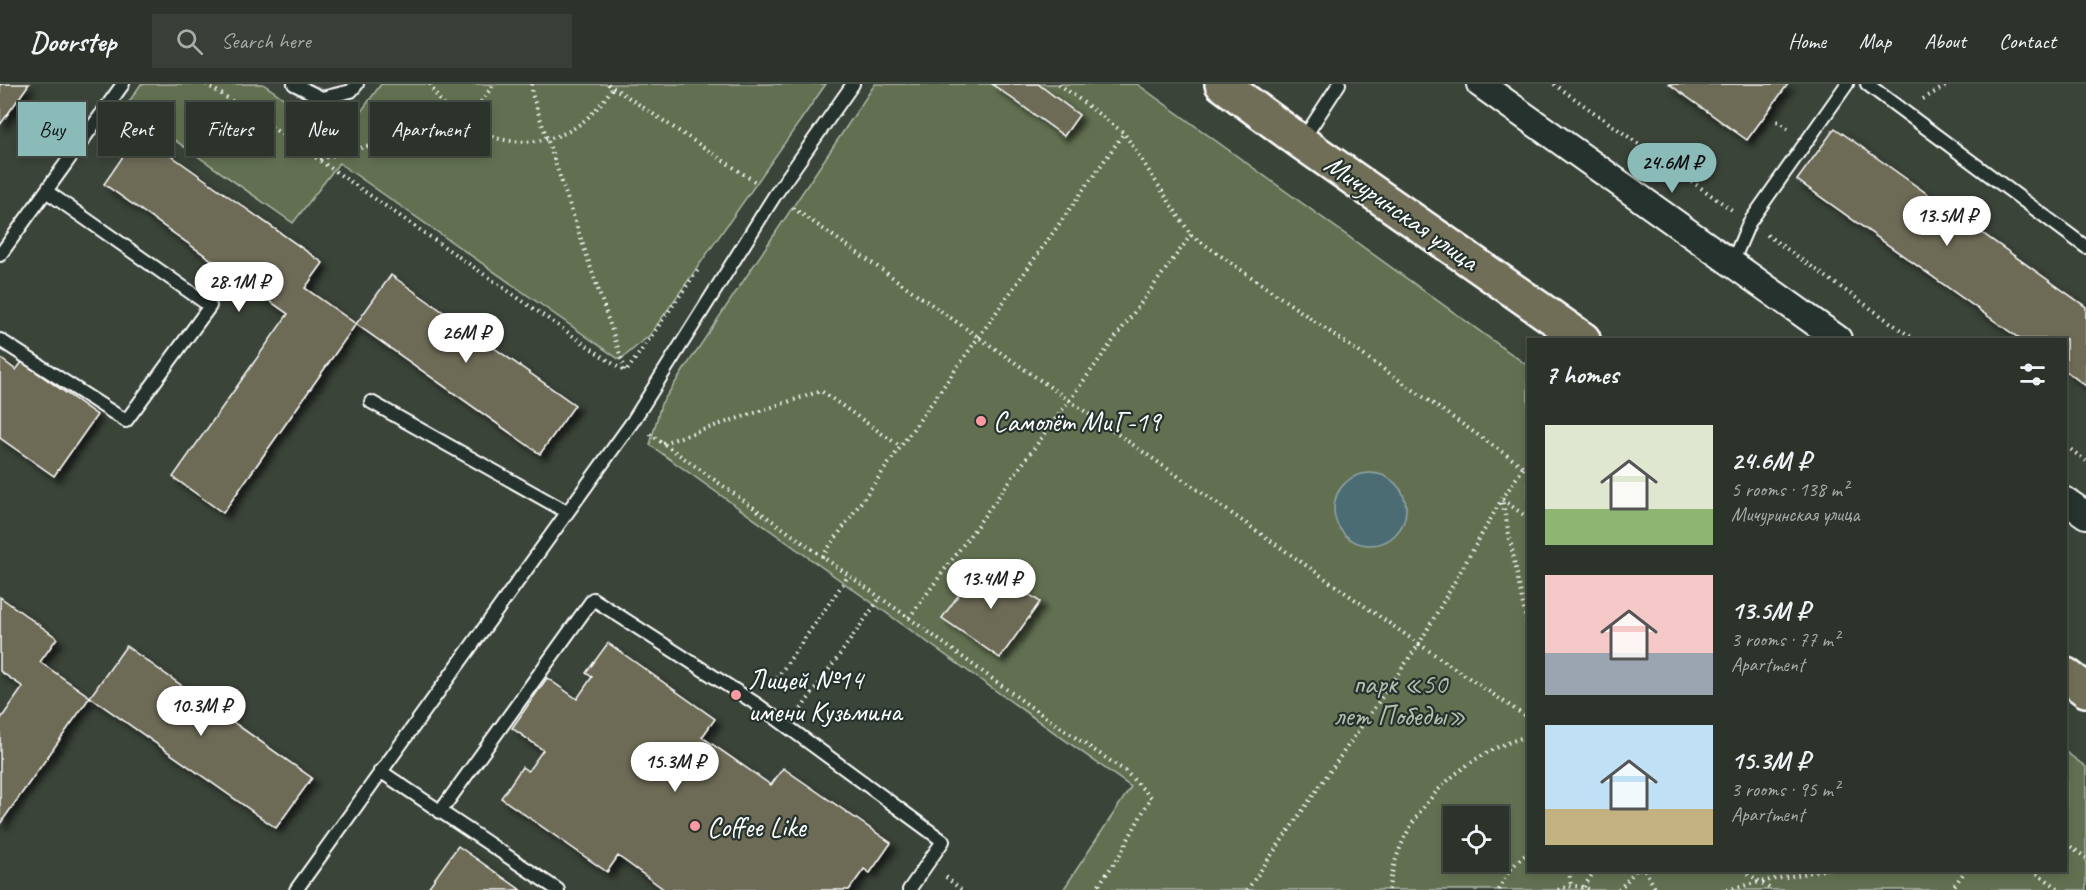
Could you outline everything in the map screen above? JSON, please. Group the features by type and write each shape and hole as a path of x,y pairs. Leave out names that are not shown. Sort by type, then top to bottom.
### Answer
{"main road":[{"name":"Мичуринская улица","path":"1222,84 1582,338"},
{"path":"2067,676 2086,690"}],"street":[{"path":"1480,84 1837,338"},
{"path":"2067,502 2086,515"}],"lane":[{"path":"0,255 123,84"},
{"path":"294,84 322,98 351,91 357,84"},
{"path":"296,890 633,421 775,195 853,84"},
{"path":"1301,142 1339,84"},
{"path":"1732,263 1749,223 1847,84"},
{"path":"1867,84 2086,247"},
{"path":"0,340 126,421 210,306 46,191"},
{"path":"370,402 567,512"},
{"path":"440,812 593,599 758,705 943,841 909,890"},
{"path":"380,771 558,890"}],"path":[{"path":"206,84 626,372"},
{"path":"430,84 442,102"},
{"path":"481,102 494,84"},
{"path":"532,84 532,94 626,372"},
{"path":"1059,84 1124,133 1191,235 1526,469 1502,499 1419,644 1247,890"},
{"path":"490,137 505,141 526,142 548,139 567,132 586,120 601,105 611,86 775,195 1527,717"},
{"path":"822,557 1124,133"},
{"path":"319,160 370,146"},
{"path":"909,618 1191,235"},
{"path":"626,372 699,269"},
{"path":"663,443 821,391 901,447"},
{"path":"633,421 1035,710 1125,771 1150,797 1118,858 1095,890"},
{"path":"2067,447 2086,461"},
{"path":"1502,499 1527,517"},
{"path":"1502,499 1527,625"},
{"path":"758,705 849,575"},
{"path":"789,727 880,598"},
{"path":"1389,890 1395,863 1404,841 1415,820 1444,783 1482,754 1527,736"},
{"path":"2067,844 2086,858"},
{"path":"1498,890 1508,872 1527,854"},
{"path":"1569,872 1571,886"},
{"path":"1584,887 1594,872"},
{"path":"1619,890 1634,872"},
{"path":"1646,872 1656,890"},
{"path":"1746,872 1772,890"},
{"path":"1727,890 1813,872"},
{"path":"1951,890 1964,872"},
{"path":"2035,872 2061,890"},
{"path":"1759,882 1760,890"},
{"path":"1558,890 1571,886 1591,890"}],"green space":[{"path":"141,84 263,84 289,102 286,102 286,156 358,156 358,116 381,84 826,84 650,335 620,360 339,163 293,223 197,156 274,156 274,102 186,102 186,148 174,140 174,102 129,102"},
{"name":"парк «50 лет Победы»","path":"875,84 1137,84 1527,365 1527,872 2067,872 2067,753 2086,767 2086,890 1063,890 1131,787 650,445 661,404"}],"water":[{"path":"1370,473 1390,479 1400,489 1406,509 1400,529 1390,539 1370,545 1350,539 1340,529 1334,509 1340,489 1350,479"}],"building":[{"path":"0,84 29,84 0,125"},
{"path":"992,84 1038,84 1079,115 1064,136"},
{"path":"1669,84 1788,84 1747,140"},
{"path":"1835,128 2086,307 2086,386 2067,372 2067,338 2019,338 1797,180"},
{"path":"123,156 172,156 323,263 305,288 356,324 223,513 173,477 288,314 104,184"},
{"path":"391,275 575,405 540,454 356,324"},
{"path":"0,358 16,370 22,362 97,415 54,476 0,438"},
{"path":"982,562 1040,602 1000,658 942,618"},
{"path":"0,597 57,638 40,662 90,697 0,824 0,720 23,687 0,671"},
{"path":"608,643 715,719 702,737 771,785 783,768 891,843 870,873 864,869 849,890 665,890 618,856 607,872 501,798 522,767 528,771 543,750 512,728 547,678 577,699 592,677 586,673"},
{"path":"126,646 312,778 276,828 90,697"},
{"path":"458,846 521,890 431,890 428,888"}],"place":[{"name":"Самолёт МиГ-19","path":"981,421"},
{"name":"Лицей №14 имени Кузьмина","path":"736,695"},
{"name":"Coffee Like","path":"695,826"}]}
